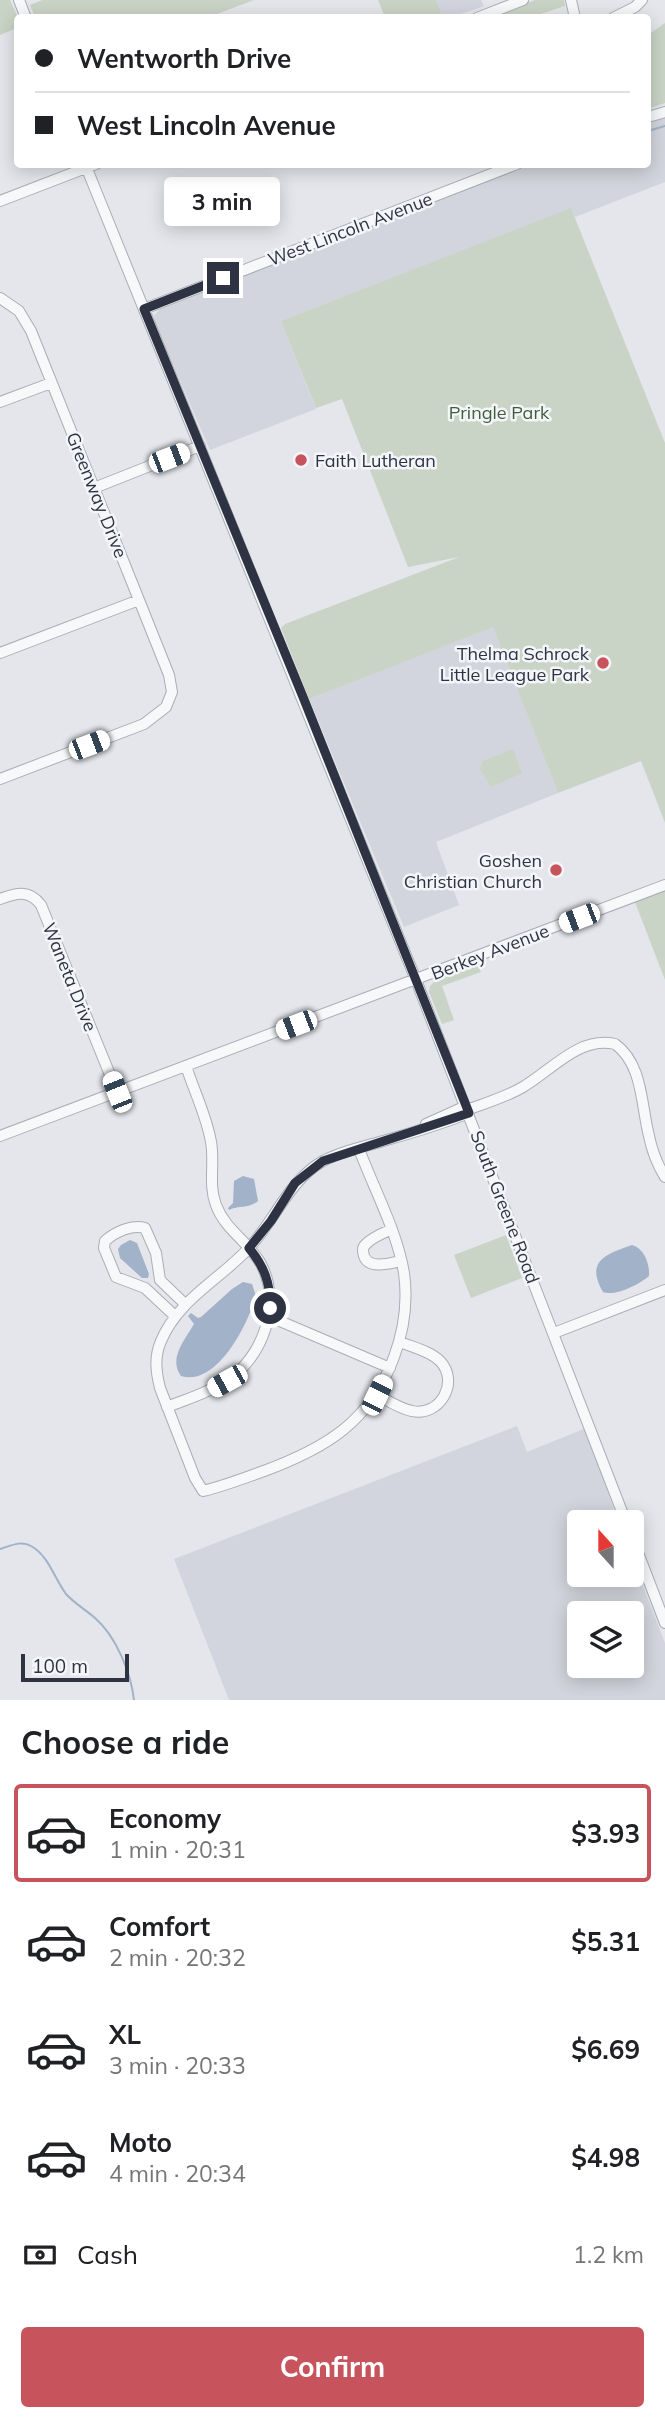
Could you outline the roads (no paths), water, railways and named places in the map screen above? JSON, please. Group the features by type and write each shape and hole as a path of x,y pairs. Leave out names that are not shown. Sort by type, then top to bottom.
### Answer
{"street":[{"path":"491,0 495,11"},
{"path":"487,14 523,0"},
{"path":"621,14 642,0"},
{"path":"0,201 84,168"},
{"name":"South Greene Road","path":"90,168 144,309 416,980 621,1510"},
{"name":"West Lincoln Avenue","path":"144,309 507,168"},
{"name":"Greenway Drive","path":"0,298 19,312 25,321 171,683 170,702 161,714 144,724 0,779"},
{"path":"0,402 51,383"},
{"path":"94,488 200,446"},
{"path":"0,653 139,600"},
{"name":"Berkey Avenue","path":"0,1136 665,885"},
{"name":"Waneta Drive","path":"0,899 23,893 31,895 41,905 117,1092"},
{"path":"359,1149 401,1261 405,1286 403,1329 390,1368 377,1395 346,1428 314,1450 219,1488 203,1491 160,1388 156,1362 161,1341 186,1304 249,1248 271,1221 291,1189 305,1174 333,1156 416,1130 524,1087 562,1058 579,1049 606,1042 615,1044 626,1055 639,1083 652,1150 665,1177"},
{"path":"167,1407 213,1388 239,1371 262,1340 270,1302 261,1263 228,1226 213,1197 210,1177 211,1142 186,1066"},
{"path":"176,1316 145,1288 116,1277 104,1248 105,1241 111,1235 133,1227 145,1228 156,1253 160,1280 186,1304"},
{"path":"390,1230 366,1244 364,1257 367,1262 375,1264 401,1261"},
{"path":"554,1333 665,1290"},
{"path":"268,1316 390,1368"},
{"path":"377,1395 410,1411 426,1412 438,1405 445,1395 449,1384 447,1371 440,1361 400,1342"},
{"path":"644,1568 665,1623"}],"water":[{"path":"243,1176 254,1179 258,1201 229,1210 233,1203 234,1181"},
{"path":"130,1240 137,1243 149,1274 148,1278 142,1278 120,1258 118,1249"},
{"path":"632,1245 640,1249 645,1257 649,1276 620,1291 603,1292 596,1273 597,1266 607,1256"},
{"path":"243,1282 252,1284 256,1296 246,1322 229,1351 207,1372 194,1377 181,1376 177,1369 177,1356 194,1324 188,1316 191,1313 201,1317"}],"waterway":[{"path":"651,130 665,126"},
{"path":"0,1549 23,1544 31,1546 42,1555 66,1594 95,1618 110,1635 126,1667 134,1700"}],"place":[{"name":"Faith Lutheran","path":"301,460"},
{"name":"Thelma Schrock Little League Park","path":"603,663"},
{"name":"Goshen Christian Church","path":"556,870"}],"park label":[{"name":"Pringle Park","path":"499,412"}]}
